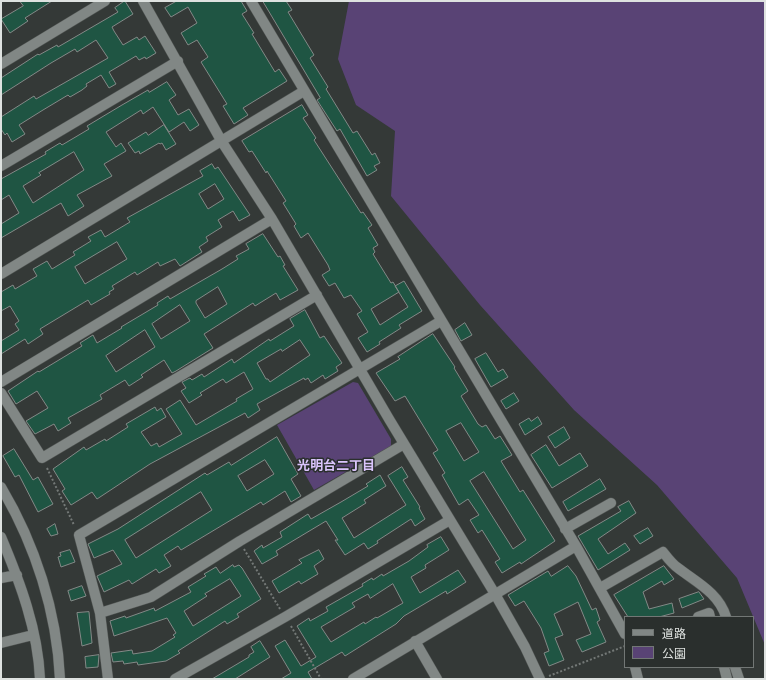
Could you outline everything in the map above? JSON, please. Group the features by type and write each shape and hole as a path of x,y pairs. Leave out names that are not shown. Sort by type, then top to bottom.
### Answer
{"street":[{"path":"1,64 105,1"},
{"path":"143,1 178,61 222,142 272,219 404,444 495,594 525,647 540,679"},
{"path":"251,1 576,546 624,632"},
{"path":"1,166 178,61"},
{"path":"1,274 222,142 304,91"},
{"path":"1,382 272,219"},
{"path":"1,393 42,458 317,295"},
{"path":"108,679 100,613 78,535 441,321"},
{"path":"100,613 151,597 240,541 404,444"},
{"path":"1,487 32,550 49,604 60,679"},
{"path":"565,529 611,503"},
{"path":"175,679 285,617 450,520"},
{"path":"1,537 17,574 33,635 40,679"},
{"path":"353,679 576,546"},
{"path":"600,588 663,552 676,567 700,583 715,598 725,616"},
{"path":"1,578 17,574"},
{"path":"700,616 708,613 710,616"},
{"path":"1,643 33,635"},
{"path":"415,641 437,679"},
{"path":"635,668 638,679"},
{"path":"724,668 727,679"},
{"path":"735,668 739,679"}],"path":[{"path":"42,458 61,495 78,535"},
{"path":"240,541 321,679"},
{"path":"540,679 624,646"}],"green space":[{"path":"349,1 765,1 765,645 737,578 657,485 574,410 480,305 391,196 395,131 356,105 338,59"},
{"path":"353,382 358,383 391,439 391,446 314,490 277,425"}],"building":[{"path":"20,1 52,1 25,18 28,21 10,33 1,19 23,6"},
{"path":"125,1 133,14 112,27 114,31 123,45 137,37 139,40 145,36 156,53 146,59 145,57 139,60 136,56 109,72 116,84 109,88 101,75 86,84 87,86 82,90 70,97 68,95 43,110 19,125 25,134 12,142 7,133 5,135 1,129 1,117 34,96 36,99 108,58 96,40 77,52 75,49 1,95 1,78 38,54 39,55 57,45 58,47 118,12 115,8"},
{"path":"177,1 241,1 247,11 242,14 254,33 252,34 275,72 279,69 287,81 243,108 248,115 234,124 223,106 227,104 201,62 208,57 197,40 188,45 181,33 197,23 188,7 171,17 165,8"},
{"path":"263,1 286,1 292,10 288,12 314,55 310,58 328,87 326,89 353,133 357,131 372,155 375,153 380,163 374,166 377,170 367,176 340,129 337,131 317,100 320,98"},
{"path":"167,82 176,95 169,100 178,115 189,109 199,125 190,131 184,122 169,132 153,107 143,114 141,110 106,132 116,147 121,143 126,151 104,164 112,176 77,195 84,206 68,216 61,203 1,238 1,224 19,213 9,195 1,200 1,179 46,154 45,152 60,143 62,145 89,129 87,126 122,105 148,90 149,92","holes":["74,152 84,170 33,203 23,186 41,175 39,173"]},
{"path":"302,105 308,115 303,118 316,138 314,140 361,213 363,212 372,225 368,228 378,245 373,248 375,252 373,254 391,283 393,282 395,286 404,281 422,311 399,325 401,328 379,342 380,344 367,352 358,338 368,332 357,314 362,311 351,295 344,298 335,283 329,286 322,275 330,270 328,265 308,233 301,238 294,226 296,224 283,203 286,201 267,171 266,173 252,151 249,152 242,141","holes":["399,292 408,307 380,325 371,309"]},
{"path":"164,125 176,144 166,150 162,143 159,143 140,154 139,151 135,153 128,143 146,132 148,135"},
{"path":"212,164 215,169 218,167 250,215 239,221 233,211 218,220 222,227 206,237 208,241 199,247 202,252 180,266 175,259 160,266 158,262 137,275 135,272 112,286 114,289 109,292 110,294 91,305 88,300 40,329 43,334 28,344 25,339 1,354 1,341 19,330 15,324 19,321 10,306 1,311 1,292 13,285 15,289 37,276 33,269 47,261 52,269 75,255 73,252 91,241 88,237 101,230 105,237 130,222 127,218 203,176 200,171","holes":["215,184 224,199 208,209 199,194","117,242 127,259 85,284 75,267"]},
{"path":"263,234 278,257 280,256 285,265 283,266 298,290 280,300 276,293 255,306 253,303 204,334 213,348 176,371 172,373 164,360 141,375 143,377 129,386 125,380 100,395 102,399 68,418 71,423 58,431 54,424 35,434 26,421 48,408 37,391 16,404 8,391 38,371 39,372 82,346 80,343 93,335 97,343 158,305 157,303 168,296 170,299 222,269 238,259 236,256 249,249 246,244","holes":["218,287 227,304 205,318 196,301","180,305 190,321 161,339 152,324","145,330 155,347 116,372 106,356"]},
{"path":"305,310 320,338 324,336 342,363 336,367 338,371 325,379 323,375 311,383 308,378 305,380 304,378 257,404 260,410 248,418 245,413 150,464 97,499 92,492 71,505 62,491 65,489 53,469 84,447 86,450 105,439 106,441 128,427 126,424 155,407 157,411 161,408 166,417 141,432 151,446 157,443 159,447 182,434 166,409 180,400 196,425 237,401 236,399 253,389 244,372 226,383 223,379 200,393 202,395 189,403 181,391 186,388 182,382 190,378 192,380 202,374 204,377 232,359 234,363 269,339 270,341 294,326 290,319","holes":["300,340 310,355 270,382 266,379 257,363 281,349 282,351"]},
{"path":"465,323 472,335 461,341 455,330"},
{"path":"433,334 455,367 454,368 468,391 461,396 478,424 482,427 486,425 495,439 500,436 512,455 501,461 520,492 523,490 555,541 521,564 520,562 502,573 495,562 500,559 482,530 478,533 470,520 479,515 468,499 459,505 442,475 445,473 433,453 438,450 405,396 395,401 376,373 400,359 398,357","holes":["461,423 479,452 464,461 446,431","484,472 526,540 513,549 470,481"]},
{"path":"486,353 498,372 503,369 508,377 491,387 475,359"},
{"path":"514,393 519,401 506,409 501,401"},
{"path":"538,417 542,424 525,435 519,424 529,418 531,421"},
{"path":"564,427 570,438 555,448 548,437"},
{"path":"277,437 298,474 291,479 301,496 291,502 285,491 263,505 261,502 181,550 178,546 164,555 171,566 159,573 156,569 132,584 129,580 104,592 97,576 122,564 113,550 94,558 88,544 118,529 205,473 207,475 229,462 231,465","holes":["265,460 274,474 247,491 238,476","201,492 212,510 136,558 125,540"]},
{"path":"546,445 559,466 580,453 588,466 552,488 531,455"},
{"path":"14,449 33,480 38,477 53,504 38,512 19,475 15,477 3,456"},
{"path":"402,467 408,477 403,480 420,507 419,508 425,519 415,526 411,519 377,541 378,543 368,549 364,543 345,555 335,540 338,540 326,521 276,551 278,555 262,564 254,551 262,545 263,548 282,537 280,532 308,514 311,519 368,486 366,484 380,475 386,486 364,500 366,503 342,518 354,538 406,505 388,476"},
{"path":"600,479 606,489 568,511 563,502"},
{"path":"629,501 636,513 598,539 608,554 625,543 630,550 598,570 578,536 621,511 618,507"},
{"path":"55,524 58,534 51,536 47,529"},
{"path":"648,528 653,536 640,544 634,536"},
{"path":"441,537 449,550 425,565 426,568 411,577 420,593 458,570 466,582 447,594 446,591 404,616 396,624 345,656 342,652 308,672 312,679 281,679 291,673 275,646 285,640 301,666 316,657 297,626 309,618 310,621 328,611 326,607 363,586 362,584 372,578 373,580 382,574 383,576 409,561 428,547 427,545","holes":["393,584 403,603 365,624 364,622 331,642 321,627 355,607 352,603 368,594 370,598"]},
{"path":"70,550 75,562 61,567 58,557 61,556 60,553"},
{"path":"319,550 324,559 314,566 318,574 301,584 299,581 279,593 272,581 302,563 299,560"},
{"path":"233,565 234,567 239,565 261,599 237,614 239,617 227,624 225,621 178,651 180,653 166,661 138,665 137,662 124,664 123,661 113,662 111,653 132,650 133,654 152,651 175,637 173,635 176,633 167,618 114,636 110,621 125,616 126,618 154,608 155,611 191,592 188,587 206,576 204,574 216,567 220,573","holes":["230,579 241,596 193,626 184,611 207,596 205,594"]},
{"path":"568,566 576,576 592,610 596,608 600,620 597,622 606,642 582,652 576,640 591,634 578,602 554,614 563,635 555,638 564,660 549,666 544,653 549,651 541,628 524,601 515,606 508,595 548,571 551,576"},
{"path":"664,566 674,579 664,585 662,581 643,592 649,609 672,603 674,613 663,616 627,616 614,595"},
{"path":"82,586 86,596 71,601 68,591"},
{"path":"699,592 704,599 682,608 679,599"},
{"path":"89,612 92,643 82,646 77,613"},
{"path":"260,641 270,657 235,679 212,679 249,657 249,655 254,652 251,647"},
{"path":"99,655 98,667 86,668 85,657"}],"district":[{"name":"光明台二丁目","path":"336,466"}]}
